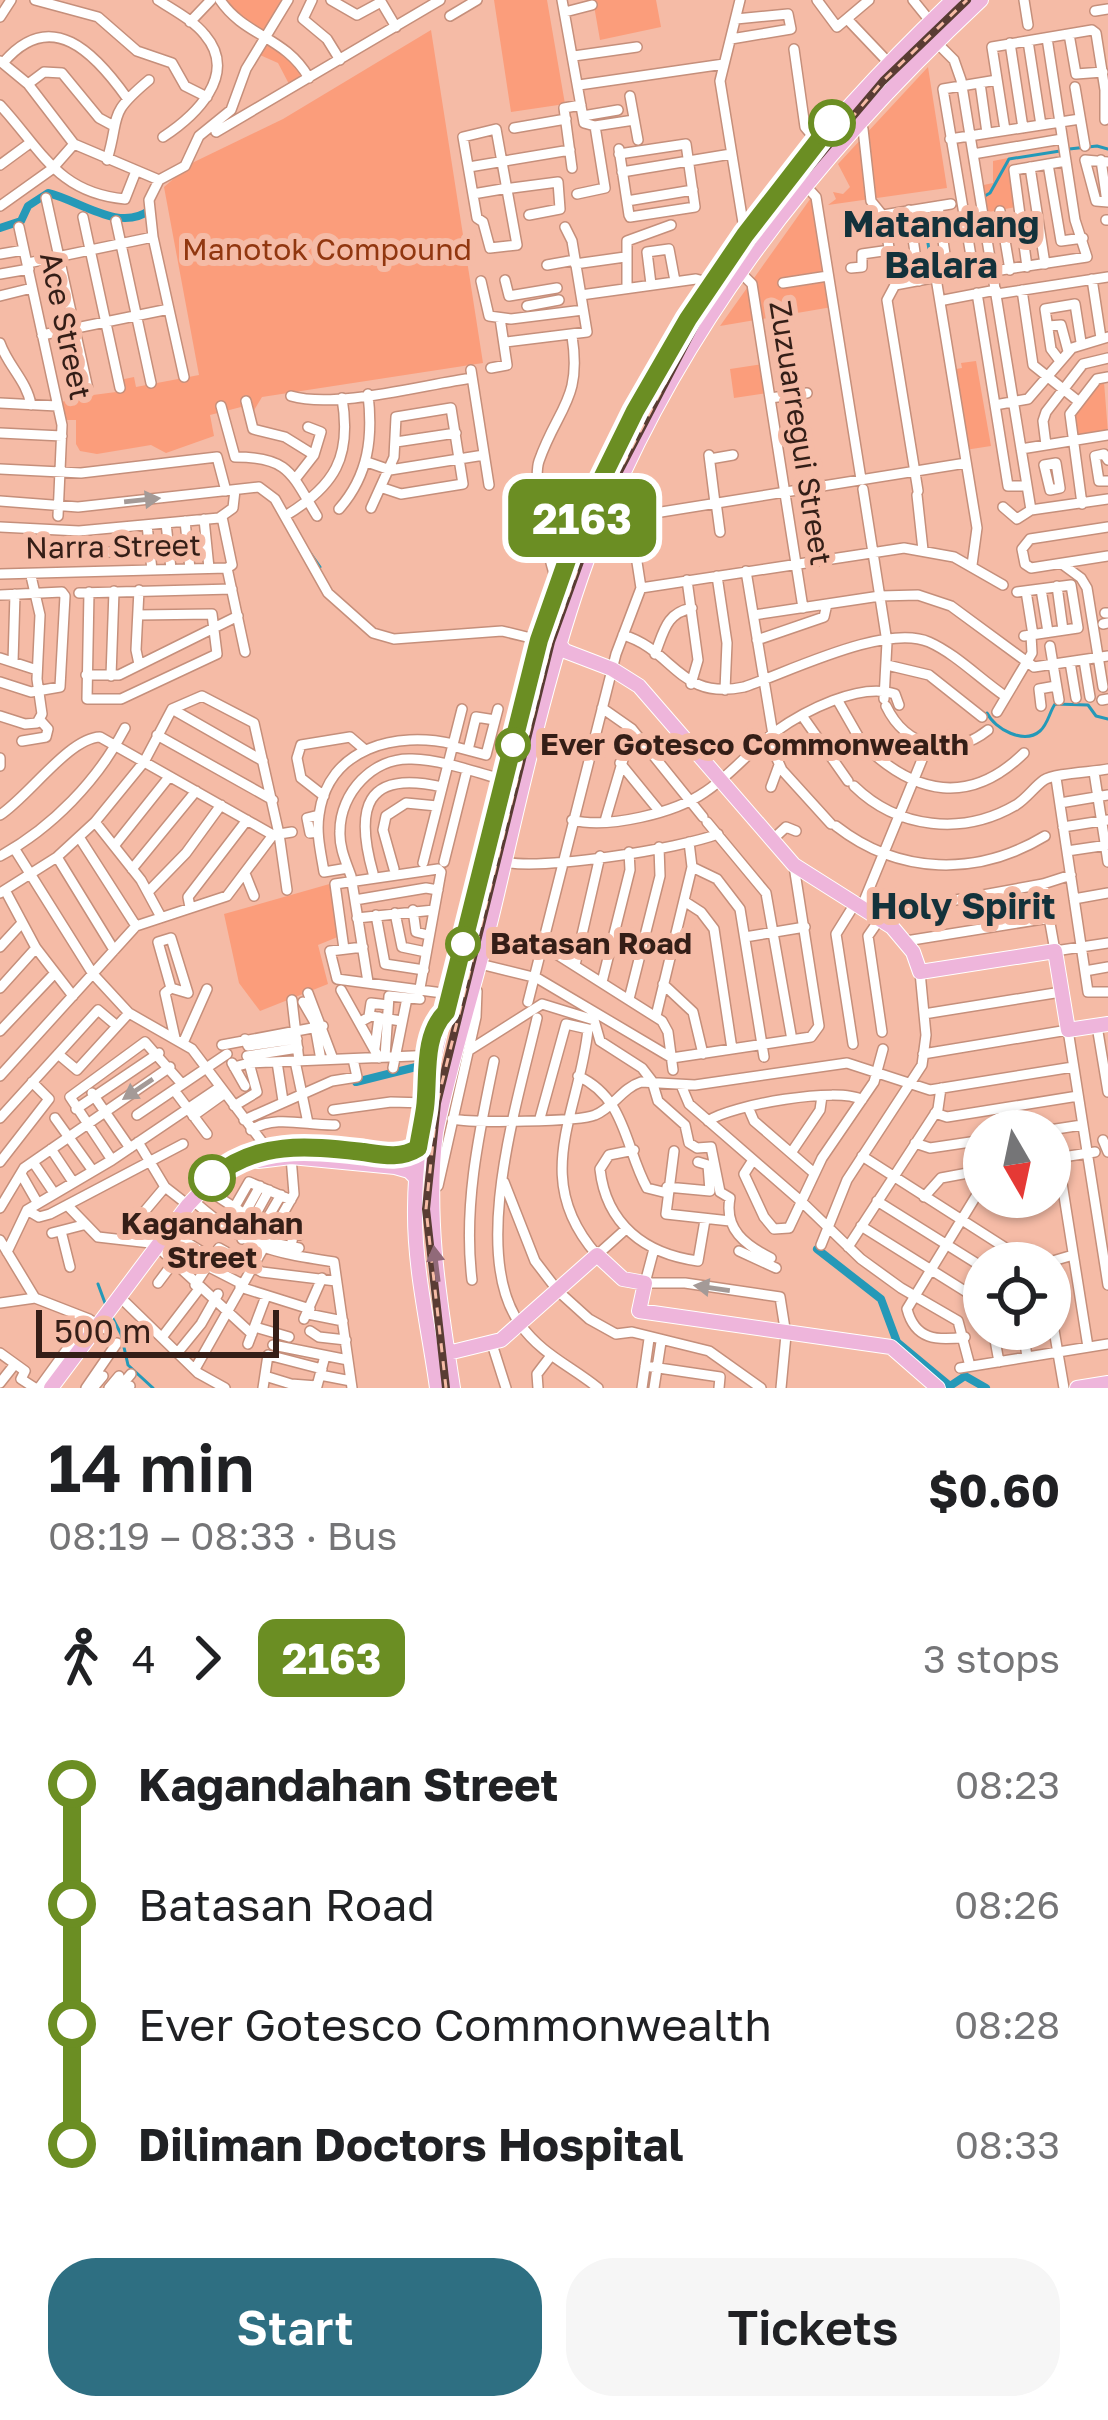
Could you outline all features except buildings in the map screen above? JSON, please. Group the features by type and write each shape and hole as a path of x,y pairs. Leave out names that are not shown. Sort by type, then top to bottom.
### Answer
{"main road":[{"path":"437,1388 421,1280 423,1204 416,1158 432,1056 557,583 580,523 646,391 711,283 816,140 952,0"},
{"path":"453,1388 432,1223 423,1204 416,1158 479,967 561,650 608,509 669,383 739,271 857,122 981,0"},
{"path":"599,484 582,544 589,543 602,512 608,509"},
{"path":"561,650 612,669 649,695 797,867 880,918 906,941 920,972 1055,951 1068,1030 1102,1025"},
{"path":"469,924 472,932 480,934 489,927"},
{"path":"461,953 474,949 479,967"},
{"path":"48,1387 72,1351 181,1239 193,1205 233,1171 289,1145 416,1158"},
{"path":"48,1387 98,1324 125,1302 165,1253 193,1205 223,1169 274,1153 416,1158"},
{"path":"448,1353 492,1344 520,1325 597,1255 623,1279 645,1282 639,1311 891,1348 932,1386"},
{"path":"1077,1388 1108,1383"}],"street":[{"path":"0,17 11,0"},
{"path":"35,0 98,17 136,52 172,63 190,91 207,98"},
{"path":"158,0 208,38 216,56 216,76 207,98 163,136"},
{"path":"190,22 216,0 242,24 296,57 309,78"},
{"path":"184,377 149,200 158,180 185,166 199,136 231,110 246,69 288,0"},
{"path":"313,0 303,19 327,39 340,60"},
{"path":"331,0 357,15 381,1 396,27"},
{"path":"216,132 396,27 419,5 440,0"},
{"path":"450,16 477,0"},
{"path":"740,0 720,81 745,235"},
{"path":"817,0 837,27 869,0"},
{"path":"913,0 930,21"},
{"path":"1024,0 1028,25"},
{"path":"577,194 605,188 564,6 592,5"},
{"path":"731,39 791,29 788,14 736,19"},
{"path":"849,21 887,62"},
{"path":"1005,130 992,46 1095,30 1105,120"},
{"path":"1070,34 1076,74 1103,72"},
{"path":"127,98 101,62 81,46 33,37 2,62 28,84 74,144 158,180"},
{"path":"997,80 943,89 974,274 1089,255 1074,212 1046,38"},
{"path":"1028,40 1041,125"},
{"path":"936,42 957,65 962,86 1031,510"},
{"path":"1010,43 1023,128"},
{"path":"574,56 637,47"},
{"path":"794,49 806,127 816,140"},
{"path":"579,86 724,64"},
{"path":"28,84 38,75 57,71 99,118 112,125"},
{"path":"107,160 112,125 127,98 149,80"},
{"path":"980,83 987,133"},
{"path":"266,85 274,98"},
{"path":"1075,87 1089,187 1102,203"},
{"path":"630,96 638,140"},
{"path":"0,105 52,169 94,194 122,200 136,171"},
{"path":"572,168 564,108 614,123 634,120"},
{"path":"586,117 618,110"},
{"path":"514,128 566,119"},
{"path":"950,139 1080,119"},
{"path":"857,122 863,129 871,201 883,214 890,250 895,284 886,297 912,430 922,550"},
{"path":"614,123 618,149 630,217 695,207 686,144 618,149"},
{"path":"483,222 488,248 517,244 510,188 498,130 468,133 463,136 477,218 483,222 513,218"},
{"path":"705,140 708,158"},
{"path":"0,165 30,143"},
{"path":"0,206 52,169 74,144"},
{"path":"469,167 569,150"},
{"path":"973,154 1064,150"},
{"path":"1027,267 1014,170 1048,164 1064,150"},
{"path":"1085,152 1105,161 1102,203"},
{"path":"622,172 731,154"},
{"path":"1048,164 1061,241 1083,238"},
{"path":"473,194 558,182 572,168 589,165"},
{"path":"1030,167 1045,264"},
{"path":"529,215 560,209 558,182"},
{"path":"804,184 817,197 880,596 886,637 885,699 896,724 919,746 964,744 988,730"},
{"path":"627,201 693,190"},
{"path":"46,199 88,389"},
{"path":"1074,212 1102,203"},
{"path":"883,214 951,204"},
{"path":"938,206 942,276 977,528 972,565"},
{"path":"982,214 1018,208"},
{"path":"909,210 919,281"},
{"path":"1000,211 1010,270"},
{"path":"83,217 120,388"},
{"path":"116,221 152,383"},
{"path":"627,288 628,240 671,225"},
{"name":"Ace Street","path":"19,227 62,436 58,512"},
{"path":"506,342 587,332 565,227"},
{"path":"0,274 153,237"},
{"path":"651,284 646,253 668,248 675,281"},
{"path":"0,254 24,250"},
{"path":"851,268 862,267 862,254 890,250"},
{"path":"547,265 625,257"},
{"name":"Zuzuarregui Street","path":"739,271 752,282 803,608"},
{"path":"538,276 541,291"},
{"path":"783,285 828,276"},
{"path":"895,284 942,276"},
{"path":"944,300 1108,277"},
{"path":"581,295 696,279 711,283"},
{"path":"995,405 1028,399 1081,342 1105,338 1092,279"},
{"path":"505,280 508,295 541,291 583,310"},
{"path":"481,281 487,314 500,318 558,296"},
{"path":"1057,285 1060,306"},
{"path":"0,296 32,288"},
{"path":"1022,290 1033,365 1078,401"},
{"path":"977,293 1008,486 1046,476 1044,465 1055,463 1059,475 1096,469"},
{"path":"527,306 558,296"},
{"path":"1064,356 1061,325 1048,326 1045,309 1075,304 1081,342"},
{"path":"43,335 170,309"},
{"path":"491,368 508,365 500,318"},
{"path":"557,583 538,463 569,400 577,370 572,336"},
{"path":"0,343 31,405"},
{"path":"1046,445 1044,416 1063,389 1083,364 1108,358"},
{"path":"290,396 342,398 471,374 489,485"},
{"path":"1082,504 1070,414 1097,379 1108,377"},
{"path":"770,398 807,393"},
{"path":"339,509 367,462 372,427 368,394"},
{"path":"285,516 324,487 343,455 342,398"},
{"path":"246,401 253,429 284,437 314,455"},
{"path":"0,403 56,406"},
{"path":"221,406 235,457 278,462 296,478 317,516"},
{"path":"371,508 390,470 396,417 451,408 463,484 401,494 383,488"},
{"path":"296,478 314,455 321,430 308,427"},
{"path":"0,433 62,436"},
{"path":"396,442 456,433"},
{"path":"1021,448 1108,435"},
{"path":"161,449 163,463"},
{"path":"120,452 122,468"},
{"path":"1108,460 1106,454 1095,456 1099,482 1108,481"},
{"path":"367,462 390,470 484,455"},
{"path":"720,532 710,457 733,455"},
{"path":"0,469 62,472 217,457 235,504 222,517 147,525 79,531 0,527"},
{"path":"608,509 630,517 785,491 862,484 966,463"},
{"path":"0,501 58,512 266,488 328,593 355,621 378,636 394,639 494,630 539,640"},
{"path":"1003,507 1017,519 1031,510 1108,500"},
{"path":"222,517 232,565 227,568 245,652"},
{"path":"529,1002 612,669 641,588 630,517"},
{"path":"204,519 208,568"},
{"path":"185,521 190,568"},
{"path":"166,523 171,569"},
{"path":"513,534 580,523"},
{"path":"147,525 152,570"},
{"path":"1108,527 1030,539 1022,547 1028,567 1108,556"},
{"path":"22,741 46,736 48,729 40,720 40,615 33,594 32,530"},
{"path":"641,588 872,551 922,550 972,565 1003,585"},
{"path":"32,554 150,551"},
{"path":"1062,564 1085,584 1097,623 1103,657 1101,696"},
{"name":"Narra Street","path":"0,574 227,568"},
{"path":"746,571 779,765 834,825 883,854 938,866 975,864 1012,854 1045,836"},
{"path":"717,576 728,657 725,690"},
{"path":"687,580 698,660 691,683"},
{"path":"997,712 1033,650 1021,592 1071,585 1097,623"},
{"path":"1057,586 1063,630"},
{"path":"138,615 210,614 217,627 219,650 121,699 86,698 84,592 232,589"},
{"path":"1041,589 1048,632"},
{"path":"139,590 139,664"},
{"path":"110,676 114,591"},
{"path":"0,595 62,592 65,596 62,683 40,692 20,691 0,682"},
{"path":"13,662 15,594"},
{"path":"754,615 910,594 951,606 1036,667 1103,657"},
{"path":"758,640 824,617 827,604"},
{"path":"656,654 669,618 692,608"},
{"path":"86,674 110,676 238,616"},
{"path":"1029,635 1097,623"},
{"path":"623,635 691,683 725,690 764,681 886,637 908,635 932,643 1005,696"},
{"path":"1050,646 1059,700"},
{"path":"0,658 37,670"},
{"path":"1084,660 1101,696"},
{"path":"1070,662 1076,698"},
{"path":"886,665 929,675 982,716"},
{"path":"1041,706 1040,689 1056,686"},
{"path":"572,820 605,821 661,812 692,801 772,734 838,701 885,699 894,693 899,705"},
{"path":"73,996 36,948 3,892 57,857 95,823 144,762 172,709 202,696 254,722 287,890"},
{"path":"838,701 864,745 913,782 966,787 996,776 1024,753"},
{"path":"602,708 632,730 766,892 792,1040"},
{"path":"172,709 263,761"},
{"path":"423,863 462,709"},
{"path":"441,866 350,875 323,866 320,794 364,749 409,737 486,755 496,715 476,716 467,750"},
{"path":"0,716 29,724 40,720"},
{"path":"803,717 850,783 898,816 938,825 977,821 1014,806 1050,779 1108,770"},
{"path":"0,856 65,807 116,746 125,728"},
{"path":"605,821 632,730"},
{"path":"157,735 272,800"},
{"path":"0,815 80,741 100,737 276,835 292,832"},
{"path":"320,794 302,780 299,752 350,737 364,749"},
{"path":"852,1064 836,934 859,904 883,854 913,782 919,746"},
{"path":"368,982 340,838 346,800 376,768 398,760 447,765 504,780"},
{"path":"620,763 661,812"},
{"path":"771,788 779,765"},
{"path":"420,993 441,866 467,770"},
{"path":"1094,772 1103,796 1108,862"},
{"path":"114,846 169,777"},
{"path":"1050,779 1060,802 1089,994 1108,992"},
{"path":"373,873 363,834 364,814 372,800 381,790 400,783 442,787"},
{"path":"133,869 196,791"},
{"path":"299,794 320,794"},
{"path":"1060,802 1103,796"},
{"path":"394,869 383,830 386,816 406,803 437,806"},
{"path":"148,892 186,854 221,805"},
{"path":"190,907 188,897 247,820"},
{"path":"1063,827 1105,820"},
{"path":"95,823 133,869 161,917"},
{"path":"772,839 786,827 796,831"},
{"path":"504,862 532,866 718,834"},
{"path":"1,1073 136,926 226,896 276,835"},
{"path":"79,837 136,926"},
{"path":"656,1016 692,867 689,842"},
{"path":"1067,851 1107,845"},
{"path":"629,998 661,871 659,847"},
{"path":"14,848 111,993 129,1012 179,1040 274,1153 294,1188 259,1226 234,1232"},
{"path":"602,982 630,870 629,852"},
{"path":"575,965 600,856"},
{"path":"57,857 114,950"},
{"path":"692,867 717,879 740,909 763,1051"},
{"path":"672,1064 732,1049 763,1051 818,1033 797,867"},
{"path":"344,949 334,886 350,875"},
{"path":"882,1032 868,939 889,910 1071,875"},
{"path":"246,876 254,896"},
{"path":"1043,884 1055,951 1108,943"},
{"path":"355,900 438,890"},
{"path":"1074,899 1108,893"},
{"path":"684,901 714,929 732,1049"},
{"path":"413,910 416,932 428,935"},
{"path":"358,918 434,910"},
{"path":"395,913 402,947 426,952"},
{"path":"376,915 385,964 424,970"},
{"path":"906,941 1049,918"},
{"path":"0,947 22,923"},
{"path":"745,937 805,927"},
{"path":"170,938 188,993 171,988 158,942 170,938"},
{"path":"542,945 656,1016 666,1027 672,1064"},
{"path":"363,946 330,952 339,984 374,1019 378,1058"},
{"path":"0,988 36,948"},
{"path":"347,965 365,963"},
{"path":"432,1223 476,1017 479,967 535,976 672,1064"},
{"path":"1085,971 1108,967"},
{"path":"821,1245 842,1189 911,1086 922,1051 920,972"},
{"path":"0,1030 54,974"},
{"path":"339,984 368,982 451,994"},
{"path":"663,984 693,1012 703,1054"},
{"path":"171,988 165,993 179,1040"},
{"path":"179,1040 207,989"},
{"path":"303,998 325,992"},
{"path":"924,1014 1061,992"},
{"path":"374,1019 388,1005 389,995 406,998 420,993"},
{"path":"303,998 319,1027 332,1082"},
{"path":"303,998 297,1048 301,1095 315,1121"},
{"path":"247,1125 283,1101 367,1074 401,1021 406,998"},
{"path":"367,1074 378,1058 372,1002 388,1005"},
{"path":"468,1051 543,1004 593,1020 600,1041 632,1059 652,1082 658,1101 681,1126 689,1143 712,1149 719,1191 730,1198 730,1221 741,1240 771,1264"},
{"path":"0,1118 98,1010 117,1026"},
{"path":"58,1054 77,1070 129,1012"},
{"path":"537,1018 512,1121 497,1254 520,1325 550,1357 598,1388"},
{"path":"374,1019 401,1021"},
{"path":"540,1118 566,1024 588,1030 567,1117 561,1160 564,1190 575,1222 597,1255 626,1229"},
{"path":"1102,1025 1108,1093"},
{"path":"223,1045 243,1063 272,1059 297,1048 319,1027"},
{"path":"922,1051 1068,1030 1082,1125 1091,1152 1108,1285"},
{"path":"240,1040 248,1046 297,1048 328,1060 432,1056"},
{"path":"137,1115 206,1068 223,1045 240,1040"},
{"path":"35,1298 2,1246 32,1206 191,1112 226,1095 257,1092 249,1084 240,1040"},
{"path":"114,1183 70,1098 145,1042 170,1067 191,1112 207,1133"},
{"path":"754,1160 744,1174 770,1227 789,1228 814,1173 878,1073 883,1049"},
{"path":"76,1109 159,1054"},
{"path":"272,1059 283,1101"},
{"path":"472,1280 470,1222 480,1123 494,1061"},
{"path":"452,1119 480,1123 595,1115 633,1084 681,1085 852,1064 911,1086 941,1088 1073,1067"},
{"path":"0,1208 33,1162 170,1067"},
{"path":"578,1076 610,1104 647,1188 710,1191 708,1165 698,1162"},
{"path":"0,1162 49,1099 32,1082"},
{"path":"86,1084 165,1187 234,1232 300,1218"},
{"path":"681,1085 694,1109 848,1247 958,1321 963,1332"},
{"path":"848,1247 935,1113 941,1088"},
{"path":"708,1121 722,1112 822,1096 849,1093 862,1100"},
{"path":"791,1153 820,1110 822,1096"},
{"path":"935,1113 947,1117 1078,1096"},
{"path":"333,1110 426,1102"},
{"path":"783,1102 786,1118"},
{"path":"748,1107 754,1121 814,1173"},
{"path":"681,1126 694,1109"},
{"path":"55,1118 69,1137 103,1165"},
{"path":"247,1125 315,1121 335,1125"},
{"path":"1071,1127 1082,1125"},
{"path":"1103,1140 1108,1152"},
{"path":"915,1143 930,1148 963,1143"},
{"path":"21,1174 32,1206 42,1217 183,1144"},
{"path":"338,1147 360,1146"},
{"path":"52,1149 73,1182"},
{"path":"634,1150 609,1156 599,1169 606,1197 626,1229 653,1249 699,1261 697,1191"},
{"path":"674,1151 666,1214 730,1221"},
{"path":"1071,1155 1091,1152"},
{"path":"862,1156 996,1242"},
{"path":"33,1162 54,1193"},
{"path":"924,1197 941,1178 963,1174"},
{"path":"259,1226 249,1182 286,1197"},
{"path":"504,1182 526,1244 558,1291 596,1324 616,1334 632,1332 710,1352 760,1388"},
{"path":"128,1231 165,1187"},
{"path":"194,1369 251,1267 264,1188"},
{"path":"208,1191 259,1226 334,1262 346,1340 337,1358 335,1378"},
{"path":"234,1232 259,1226 286,1197"},
{"path":"877,1202 963,1255"},
{"path":"68,1206 83,1225 111,1244 165,1253 251,1335 289,1337"},
{"path":"1066,1218 1088,1347"},
{"path":"962,1220 907,1309 916,1330 937,1340 963,1337"},
{"path":"70,1267 57,1232 83,1225"},
{"path":"259,1226 295,1241"},
{"path":"861,1226 963,1290"},
{"path":"181,1239 241,1286 307,1314 343,1321"},
{"path":"163,1336 219,1248 271,1274 337,1280"},
{"path":"653,1249 645,1282 780,1297 786,1333 781,1388"},
{"path":"739,1251 771,1264"},
{"path":"158,1283 165,1253"},
{"path":"229,1278 239,1260"},
{"path":"758,1294 771,1264"},
{"path":"307,1314 322,1278"},
{"path":"251,1335 266,1296"},
{"path":"178,1351 201,1324 215,1297"},
{"path":"0,1303 35,1298 98,1324"},
{"path":"125,1302 194,1369 225,1388"},
{"path":"632,1332 639,1311"},
{"path":"906,1337 916,1330"},
{"path":"310,1331 319,1337 346,1340"},
{"path":"641,1388 655,1340"},
{"path":"117,1343 100,1385 125,1382"},
{"path":"492,1344 506,1388"},
{"path":"965,1350 965,1367 1108,1344"},
{"path":"270,1350 337,1358 321,1372 317,1386 282,1376 265,1378 270,1350"},
{"path":"997,1350 999,1361"},
{"path":"1026,1350 1027,1357"},
{"path":"1058,1352 1064,1388"},
{"path":"0,1353 25,1371 21,1379 48,1387"},
{"path":"291,1353 351,1384"},
{"path":"282,1376 291,1353"},
{"path":"538,1388 537,1375 550,1357"},
{"path":"337,1358 351,1384"},
{"path":"2,1375 15,1364"},
{"path":"651,1366 720,1383"},
{"path":"651,1366 654,1388"},
{"path":"684,1388 686,1372"}],"green space":[{"path":"223,0 285,0 267,34 243,23"},
{"path":"494,0 547,0 565,104 511,112"},
{"path":"593,0 656,0 661,27 600,40"},
{"name":"Manotok Compound","path":"431,30 483,363 262,397 253,412 241,407 210,415 214,436 166,453 151,445 97,454 80,451 76,420 63,420 61,402 84,396 82,387 90,387 93,395 116,392 115,381 134,377 136,387 199,375 164,187 192,163 283,119"},
{"path":"268,42 303,76 289,84 278,63 260,55"},
{"path":"928,67 947,188 828,205 836,199 833,192 843,194 850,187 838,164"},
{"path":"1008,158 1014,167 1016,207 983,213 979,186 993,183 993,161"},
{"path":"813,195 832,307 720,326"},
{"path":"976,361 991,446 965,450 956,369 962,368 961,363"},
{"path":"763,364 767,393 734,398 730,369"},
{"path":"1104,382 1108,433 1074,439 1074,412 1097,383"},
{"path":"333,883 340,936 318,945 328,984 260,1011 239,983 224,914"}],"waterway":[{"path":"1069,149 1108,149"},
{"path":"983,197 1009,159 1060,151"},
{"path":"0,228 21,221 28,206 48,193 112,217 138,216 150,210"},
{"path":"933,274 925,225 937,223"},
{"path":"311,554 320,567"},
{"path":"987,713 1018,736 1033,735 1043,728 1055,704 1088,705 1096,716 1108,719"},
{"path":"356,1082 420,1066"},
{"path":"817,1249 881,1299 897,1342 950,1386 965,1376 986,1388"},
{"path":"98,1284 105,1303"},
{"path":"112,1317 128,1365 153,1388"}],"railway":[{"path":"446,1388 426,1209 437,1103 551,642 598,512 701,314 775,208 883,81 967,0"}],"bus line":[{"name":"2163","path":"212,1178 239,1160 282,1146 396,1156 418,1148 426,1101 422,1084 437,1021 446,1012 539,640 580,523 635,411 688,319 745,235 832,123"}],"place":[{"name":"Ever Gotesco Commonwealth","path":"513,745"},
{"name":"Batasan Road","path":"463,944"},
{"name":"Kagandahan Street","path":"212,1178"}],"district":[{"name":"Matandang Balara","path":"941,244"},
{"name":"Holy Spirit","path":"963,906"}]}
